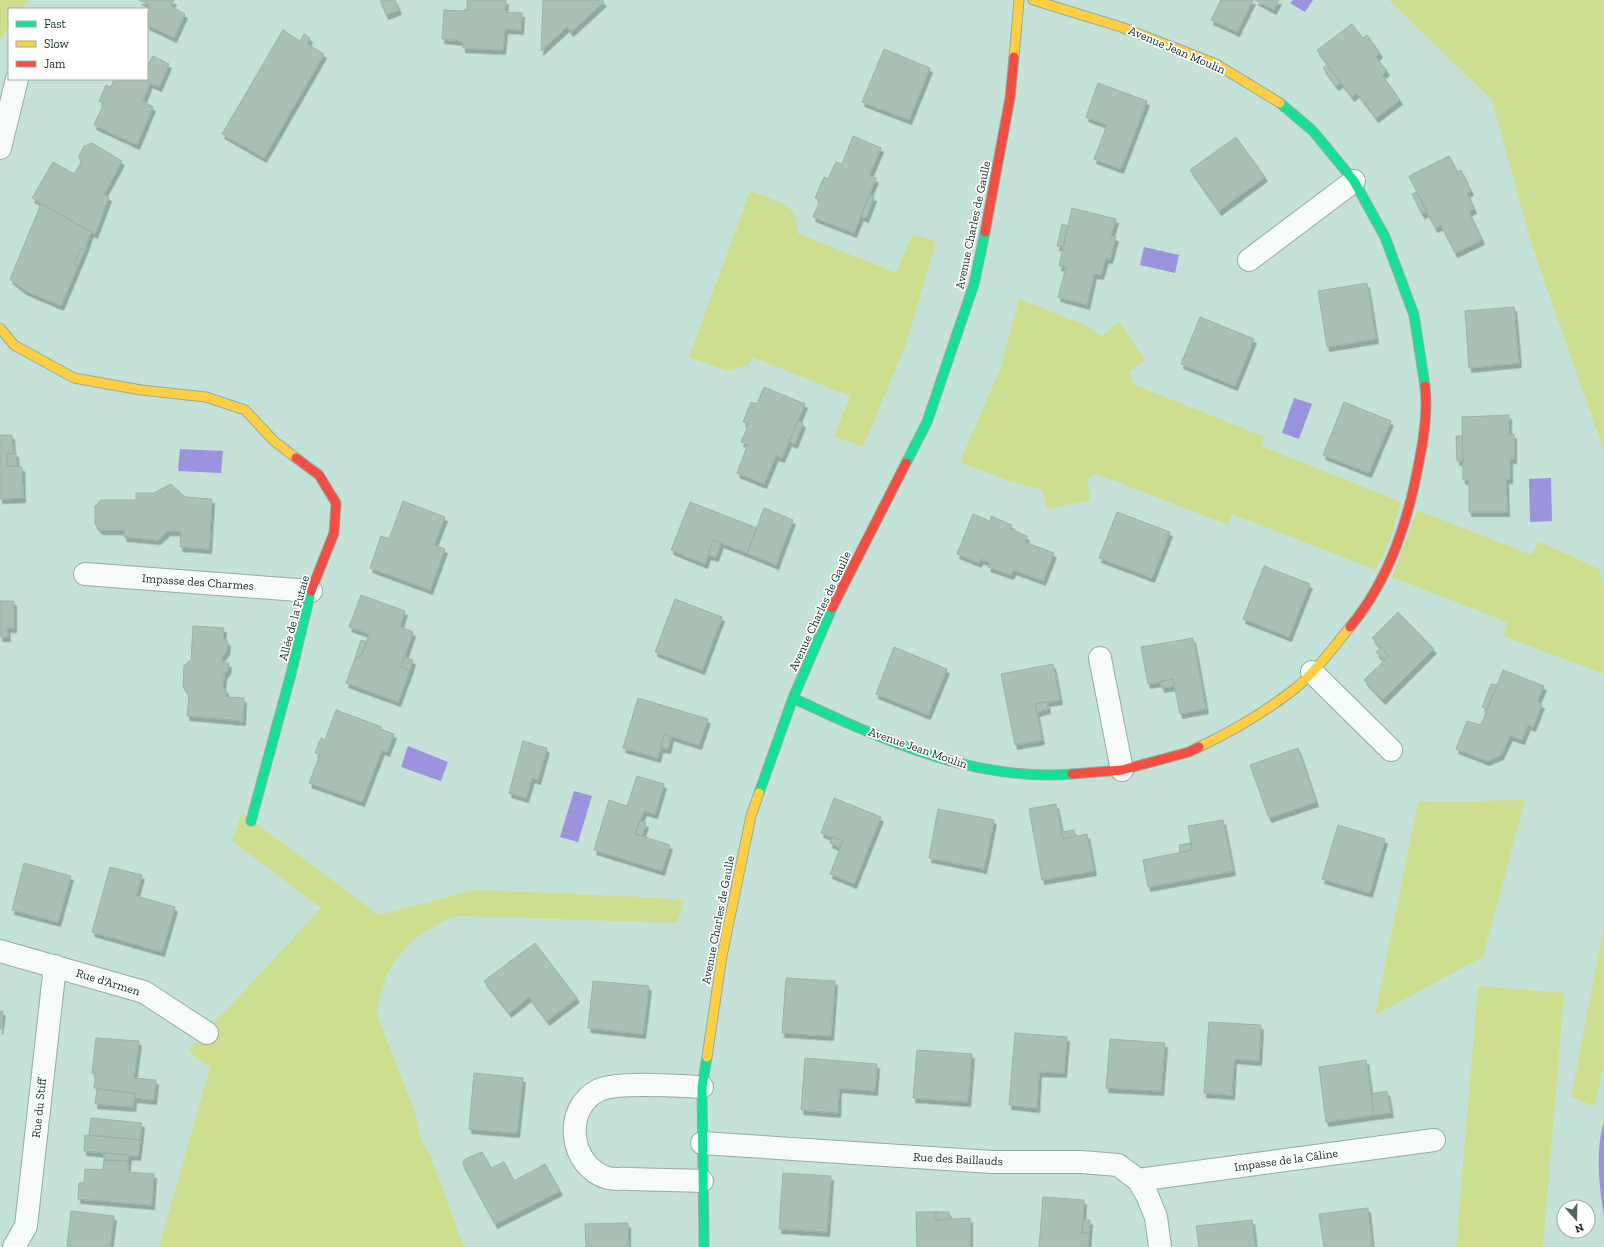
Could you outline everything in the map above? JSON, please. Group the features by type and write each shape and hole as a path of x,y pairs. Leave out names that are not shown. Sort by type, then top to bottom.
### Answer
{"street":[{"name":"Avenue Charles de Gaulle","path":"704,1247 702,1087 722,956 751,816 793,698 836,599 927,422 974,284 992,202 1010,98 1019,0"},
{"name":"Avenue Jean Moulin","path":"793,698 842,722 925,753 967,765 1010,774 1053,775 1122,770 1189,752 1224,735 1292,691 1312,672 1354,622 1381,582 1399,542 1413,495 1424,438 1426,394 1414,315 1385,237 1354,182 1313,131 1275,98 1216,64 1128,29 1033,0"},
{"path":"0,148 17,80"},
{"path":"1249,260 1354,182"},
{"name":"Allée de la Futaie","path":"0,328 14,345 74,378 142,390 206,397 245,410 274,441 319,475 336,503 334,533 311,591 291,674 251,821"},
{"name":"Impasse des Charmes","path":"85,574 311,591"},
{"path":"1100,658 1122,770"},
{"path":"1312,672 1391,750"},
{"name":"Rue d'Armen","path":"0,951 144,992 207,1032"},
{"name":"Rue du Stiff","path":"14,1247 26,1226 55,966"},
{"path":"702,1087 634,1085 599,1090 586,1100 577,1112 574,1127 576,1149 589,1167 608,1178 702,1181"},
{"name":"Impasse de la Câline","path":"1138,1180 1434,1140"},
{"name":"Rue des Baillauds","path":"702,1143 992,1162 1081,1162 1118,1165 1138,1180 1147,1195 1156,1217 1160,1247"}],"green space":[{"path":"0,0 29,0 23,8 8,8 8,28 0,40"},
{"path":"1389,0 1604,0 1604,451 1531,243 1492,100"},
{"path":"750,191 776,200 790,209 795,215 797,233 896,273 913,234 936,242 905,347 863,447 834,436 850,396 752,357 749,365 727,371 689,357"},
{"path":"1019,299 1083,324 1102,336 1119,322 1145,360 1129,372 1133,384 1265,437 1261,446 1401,502 1390,540 1376,570 1232,514 1228,525 1097,474 1087,480 1090,500 1047,509 1042,490 1006,480 960,462 1000,369"},
{"path":"1417,510 1532,555 1538,541 1599,569 1604,588 1604,674 1503,636 1507,622 1392,577"},
{"path":"1525,800 1483,957 1375,1015 1418,802"},
{"path":"242,813 379,915 475,890 684,900 677,923 459,916 446,920 421,934 408,945 394,962 386,976 376,1012 415,1113 421,1140 430,1154 464,1247 159,1247 210,1068 188,1051 321,908 232,841"},
{"path":"1604,926 1604,1064 1595,1106 1571,1097"},
{"path":"1478,986 1564,993 1543,1247 1456,1247"}],"shaded area":[{"path":"1293,0 1313,0 1305,12 1290,3"},
{"path":"1144,247 1179,255 1175,273 1140,265"},
{"path":"1294,398 1312,404 1299,439 1282,433"},
{"path":"180,449 223,451 221,473 178,471"},
{"path":"1551,478 1552,521 1530,522 1529,479"},
{"path":"408,746 448,762 441,781 401,767"},
{"path":"574,791 592,796 578,842 560,837"},
{"path":"1604,1121 1604,1217 1599,1181 1599,1157 1601,1133"}],"building":[{"path":"139,0 174,0 171,6 185,14 174,38 148,25 148,15 150,10 148,4"},
{"path":"380,0 395,0 399,10 386,15"},
{"path":"467,0 506,0 505,12 522,13 521,30 505,29 503,50 463,48 463,41 442,39 444,10 465,11 465,9 467,10"},
{"path":"543,0 602,0 604,2 571,32 567,27 541,51"},
{"path":"1221,0 1253,0 1237,32 1211,20"},
{"path":"1255,0 1279,0 1274,10"},
{"path":"1352,24 1363,38 1367,35 1380,53 1376,57 1387,71 1382,75 1400,100 1376,118 1357,93 1352,97 1317,50"},
{"path":"283,30 300,41 304,34 310,38 307,44 324,54 264,158 222,134"},
{"path":"884,49 930,68 909,120 862,102"},
{"path":"153,56 169,64 159,87 150,83 143,101 153,107 137,145 94,125 104,103 99,101 106,85 111,87 114,80 148,80 148,65"},
{"path":"1327,65 1341,83 1336,86 1323,68"},
{"path":"1098,83 1147,101 1121,169 1094,159 1107,125 1086,117"},
{"path":"853,136 881,148 869,176 876,178 854,233 813,217 820,200 815,198 824,177 828,179 836,162 842,164"},
{"path":"1236,137 1265,177 1219,211 1190,170"},
{"path":"92,143 122,161 104,194 109,197 95,234 32,198 53,162 74,174 81,163 79,156 84,146"},
{"path":"1449,156 1457,172 1461,170 1471,191 1467,193 1474,209 1469,212 1482,240 1455,253 1441,225 1435,228 1409,176"},
{"path":"1417,192 1427,212 1422,214 1412,194"},
{"path":"869,195 874,197 866,218 861,216"},
{"path":"41,204 91,232 85,249 81,248 74,264 78,266 61,306 24,290 10,279"},
{"path":"1072,208 1116,219 1111,236 1116,237 1110,259 1106,258 1101,275 1094,274 1087,305 1058,297 1066,267 1059,266"},
{"path":"1062,224 1068,226 1063,247 1057,246"},
{"path":"81,248 85,249 78,266 74,264"},
{"path":"1367,283 1376,339 1327,347 1318,291"},
{"path":"1514,307 1519,363 1469,368 1465,311"},
{"path":"1200,317 1254,339 1235,386 1181,364"},
{"path":"764,387 805,404 782,458 776,456 764,484 737,473 748,444 741,442 749,424 743,422 751,402 757,404"},
{"path":"1344,402 1391,421 1369,473 1323,455"},
{"path":"1509,415 1509,435 1514,434 1514,459 1510,459 1510,479 1506,479 1507,512 1469,512 1469,480 1463,480 1462,417"},
{"path":"798,420 803,423 795,444 789,441"},
{"path":"0,435 12,435 13,453 7,454 7,466 22,467 23,498 0,499"},
{"path":"1456,436 1462,436 1463,461 1457,461"},
{"path":"16,453 17,466 7,466 7,454"},
{"path":"171,484 185,497 212,499 209,549 180,547 181,531 168,531 158,540 124,537 125,530 100,530 95,524 95,506 101,500 136,500 136,493 154,493"},
{"path":"403,501 445,517 434,545 445,549 430,590 370,568 381,536 389,539"},
{"path":"690,502 757,528 747,553 713,540 705,564 671,550"},
{"path":"764,508 793,520 776,565 747,553"},
{"path":"1117,512 1170,532 1152,578 1099,558"},
{"path":"973,514 990,521 991,516 1012,525 1010,529 1027,536 1025,542 1054,553 1043,581 1014,570 1011,575 988,567 990,563 981,559 979,563 957,554"},
{"path":"713,540 721,543 716,557 708,555"},
{"path":"1264,566 1310,584 1289,637 1243,619"},
{"path":"361,595 405,611 400,627 413,632 401,667 410,670 398,702 346,683 354,661 362,654 369,634 349,627"},
{"path":"675,599 722,617 702,670 655,652"},
{"path":"0,601 14,601 14,628 7,628 8,637 0,637"},
{"path":"1398,612 1434,649 1383,700 1364,680 1389,656 1372,638"},
{"path":"193,626 224,628 223,637 228,642 227,651 222,657 222,662 229,663 228,670 224,675 223,687 227,692 226,697 244,698 243,721 187,716 189,695 183,687 184,666 191,660"},
{"path":"1193,638 1206,709 1180,714 1173,679 1148,684 1141,647"},
{"path":"361,640 367,642 362,654 354,661"},
{"path":"894,647 947,669 928,715 876,694"},
{"path":"1381,647 1389,656 1384,661 1376,652"},
{"path":"404,657 413,660 410,670 401,667"},
{"path":"1053,664 1060,700 1035,704 1042,740 1015,745 1001,674"},
{"path":"1503,670 1544,686 1537,702 1542,704 1533,727 1528,725 1522,740 1510,736 1501,755 1487,761 1456,749 1467,721 1481,725"},
{"path":"1173,679 1174,686 1162,688 1160,681"},
{"path":"1491,684 1497,685 1487,709 1482,707"},
{"path":"638,698 708,719 699,745 664,734 658,758 623,748"},
{"path":"1047,702 1048,709 1037,712 1035,704"},
{"path":"336,710 382,727 381,729 394,734 387,752 382,750 362,802 309,783 320,755 315,753 321,738 325,740"},
{"path":"664,734 671,737 668,749 661,748"},
{"path":"523,741 547,748 538,780 532,778 526,798 509,793"},
{"path":"1298,748 1316,802 1269,818 1250,765"},
{"path":"637,776 664,784 655,814 644,811 635,834 670,845 662,871 594,850 609,800 627,806"},
{"path":"834,798 881,817 854,884 830,874 843,841 821,833"},
{"path":"1056,804 1063,839 1087,834 1094,871 1042,880 1029,809"},
{"path":"938,809 994,820 984,869 929,858"},
{"path":"1223,820 1233,871 1148,887 1143,860 1192,850 1188,826"},
{"path":"640,821 646,823 642,836 635,834"},
{"path":"1338,825 1385,839 1370,893 1322,879"},
{"path":"1074,830 1075,836 1063,839 1061,832"},
{"path":"832,837 843,841 840,848 830,843"},
{"path":"1191,843 1192,850 1180,853 1179,845"},
{"path":"24,863 71,876 58,922 12,910"},
{"path":"110,867 142,875 136,896 175,907 162,952 92,932"},
{"path":"535,943 577,998 547,1021 529,997 509,1013 484,981"},
{"path":"786,978 835,981 831,1036 782,1033"},
{"path":"593,981 649,986 643,1034 588,1028"},
{"path":"0,1011 3,1011 0,1030"},
{"path":"1209,1022 1261,1025 1259,1061 1234,1059 1232,1095 1204,1093"},
{"path":"1015,1033 1067,1037 1064,1073 1039,1072 1037,1108 1009,1105"},
{"path":"96,1038 139,1041 134,1078 156,1080 154,1100 135,1098 135,1093 94,1088 96,1074 92,1073"},
{"path":"1110,1039 1165,1043 1161,1091 1106,1088"},
{"path":"917,1050 972,1054 968,1102 913,1098"},
{"path":"805,1058 877,1064 875,1091 839,1088 838,1113 801,1110"},
{"path":"1366,1060 1374,1115 1326,1122 1319,1067"},
{"path":"474,1073 523,1078 517,1133 469,1129"},
{"path":"97,1089 135,1093 133,1107 95,1104"},
{"path":"1387,1091 1391,1113 1374,1115 1371,1094"},
{"path":"91,1118 142,1123 140,1140 89,1135"},
{"path":"85,1135 140,1140 138,1156 84,1151"},
{"path":"482,1152 491,1168 504,1162 514,1181 545,1164 560,1191 495,1224 464,1167 463,1162 465,1159"},
{"path":"104,1153 129,1155 128,1161 104,1160"},
{"path":"104,1160 128,1161 128,1172 154,1174 152,1205 78,1199 79,1183 84,1183 85,1169 103,1170"},
{"path":"783,1173 831,1176 827,1232 779,1229"},
{"path":"1043,1197 1084,1200 1082,1233 1089,1233 1088,1247 1039,1247"},
{"path":"1368,1208 1372,1247 1324,1247 1319,1214"},
{"path":"71,1211 114,1216 110,1247 67,1247"},
{"path":"916,1212 936,1212 936,1220 970,1218 970,1247 917,1247"},
{"path":"936,1212 949,1212 950,1219 936,1220"},
{"path":"1083,1220 1090,1220 1089,1233 1082,1233"},
{"path":"1252,1220 1255,1247 1199,1247 1196,1226"},
{"path":"628,1223 628,1247 586,1247 585,1224"}],"traffic: fast":[{"path":"1280,103 1313,131 1354,181 1385,237 1414,315 1425,386"},
{"path":"906,463 927,422 974,284 985,232"},
{"path":"251,821 291,674 311,591"},
{"path":"759,793 793,698 832,608"},
{"path":"793,698 894,742 928,754 964,764 999,771 1035,775 1072,774"},
{"path":"704,1247 702,1087 707,1057"}],"traffic: slow":[{"path":"1014,57 1019,0"},
{"path":"1033,0 1121,27 1216,64 1280,103"},
{"path":"0,328 14,345 74,378 141,390 206,397 245,410 274,441 296,458"},
{"path":"1199,747 1247,722 1292,691 1315,669 1350,627"},
{"path":"707,1057 722,956 751,816 759,793"}],"traffic: jam":[{"path":"985,232 1010,98 1014,57"},
{"path":"1350,627 1376,590 1403,528 1422,444 1426,415 1425,386"},
{"path":"296,458 319,475 336,503 334,533 311,591"},
{"path":"832,608 906,463"},
{"path":"1072,774 1122,770 1189,752 1199,747"}]}
